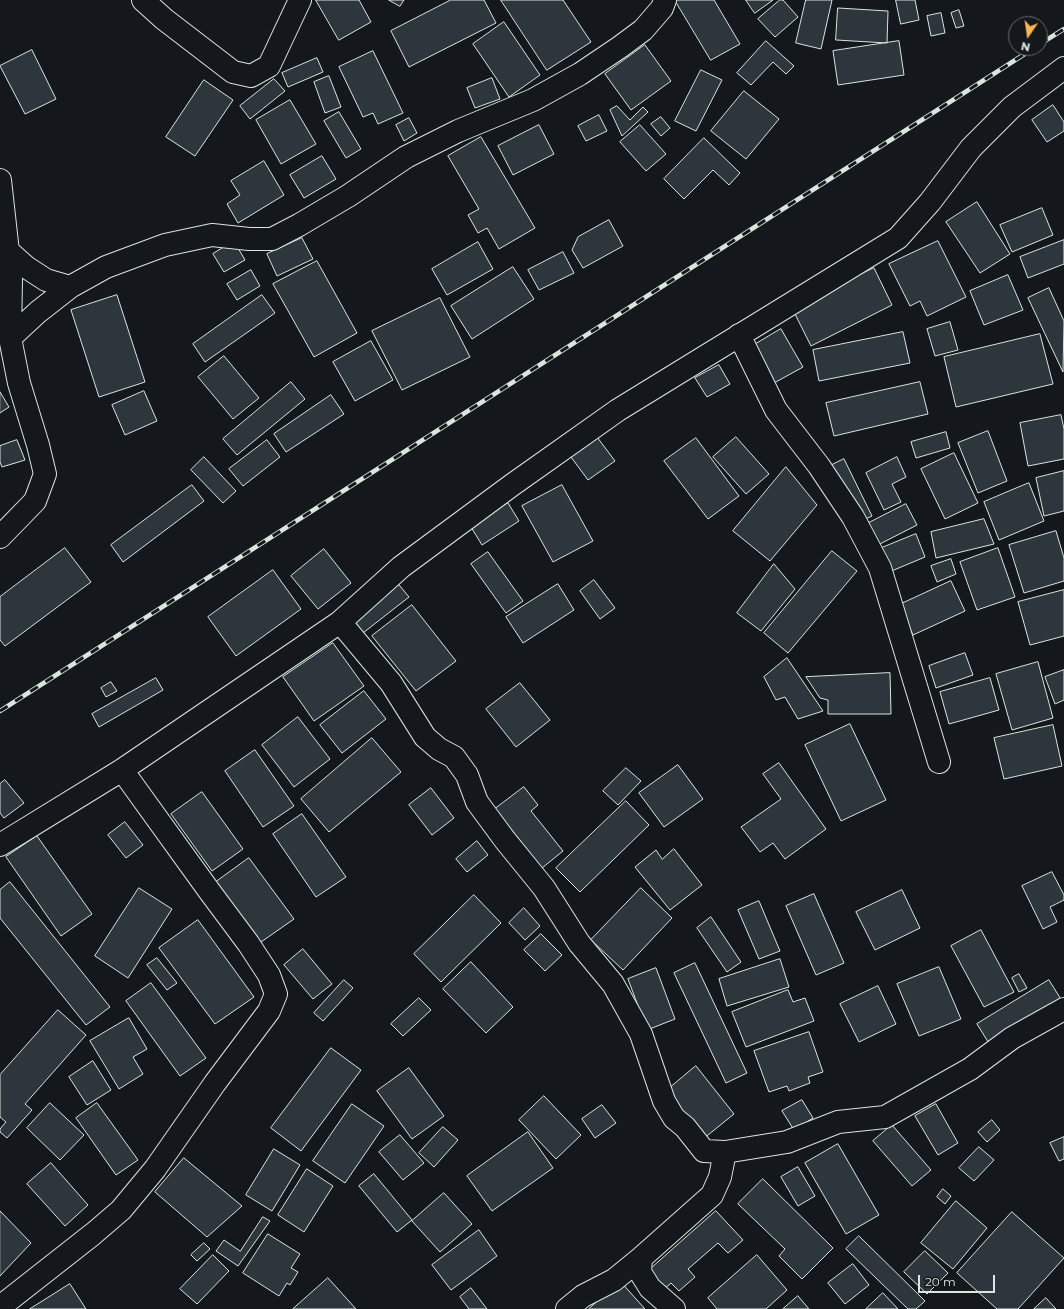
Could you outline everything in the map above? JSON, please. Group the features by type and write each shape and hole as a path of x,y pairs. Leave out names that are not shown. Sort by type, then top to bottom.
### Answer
{"street":[{"path":"144,0 164,19 233,72 251,76 269,66 300,0"},
{"path":"10,338 38,312 70,287 106,268 165,245 212,235 249,239 272,239 348,196 406,157 458,131 533,100 580,74 643,30 662,8 665,0"},
{"path":"0,845 122,770 340,622 401,567 512,485 618,410 898,238 930,202 972,148 1012,107 1064,68"},
{"path":"0,180 3,226 8,251 11,279 10,338 19,383 38,445 45,474 35,501 0,536"},
{"path":"8,251 26,267 46,280 70,287"},
{"path":"739,335 776,410 819,466 853,517 880,568 939,762"},
{"path":"340,622 391,683 425,737 439,749 454,757 467,775 477,802 505,840 544,888 579,943 613,984 641,1034 664,1101 674,1118 685,1127 704,1151 725,1152 787,1142 838,1122 885,1117 970,1069 1012,1038 1064,1009"},
{"path":"0,1307 121,1210 155,1169 215,1083 270,1011 276,994 269,975 248,943 122,770"},
{"path":"567,1309 583,1296 614,1280 642,1258 712,1195 720,1177 725,1152"},
{"path":"642,1258 640,1272 650,1288 674,1309"}],"building":[{"path":"316,0 359,0 371,22 339,40"},
{"path":"389,0 404,0 400,6"},
{"path":"451,0 484,0 496,23 409,67 391,31"},
{"path":"501,0 563,0 591,42 547,70"},
{"path":"675,0 714,0 740,44 711,60"},
{"path":"746,0 773,0 755,13"},
{"path":"780,0 783,0 798,17 775,37 758,19"},
{"path":"806,0 832,0 821,49 796,43"},
{"path":"896,0 915,0 919,20 901,24"},
{"path":"838,8 888,11 887,43 836,40"},
{"path":"959,10 964,26 956,28 951,13"},
{"path":"941,13 945,33 931,36 927,16"},
{"path":"504,22 540,75 509,97 473,44"},
{"path":"766,41 794,66 786,74 773,62 751,85 737,73"},
{"path":"899,41 904,75 838,85 833,51"},
{"path":"645,45 671,81 631,110 605,74"},
{"path":"32,50 56,99 25,114 0,66"},
{"path":"373,51 403,113 378,124 373,113 363,117 339,67"},
{"path":"317,58 323,72 288,87 282,73"},
{"path":"701,70 722,80 696,131 675,121"},
{"path":"329,76 341,107 325,113 314,82"},
{"path":"492,78 500,99 475,108 467,88"},
{"path":"274,79 285,91 250,119 240,106"},
{"path":"204,80 233,100 195,156 166,137"},
{"path":"744,91 779,119 746,159 711,131"},
{"path":"290,100 316,144 281,164 256,120"},
{"path":"1053,105 1064,122 1064,131 1047,142 1032,120"},
{"path":"617,106 630,120 643,107 648,112 622,136 610,110"},
{"path":"339,112 361,149 346,158 324,121"},
{"path":"599,115 607,131 586,141 578,126"},
{"path":"661,117 670,128 661,136 651,124"},
{"path":"409,118 417,133 404,141 396,125"},
{"path":"539,125 554,154 513,175 498,146"},
{"path":"640,125 666,154 646,171 620,142"},
{"path":"481,137 535,228 499,249 487,228 478,233 468,215 479,209 448,156"},
{"path":"704,138 740,173 729,185 713,170 684,199 664,179"},
{"path":"322,156 336,179 304,198 290,175"},
{"path":"264,161 284,195 238,223 227,204 240,195 231,181"},
{"path":"977,202 1010,254 980,273 946,222"},
{"path":"1042,208 1053,235 1012,252 1000,225"},
{"path":"609,220 623,246 583,268 572,250 578,237"},
{"path":"302,238 313,259 277,276 267,254"},
{"path":"1064,240 1064,264 1028,278 1020,257"},
{"path":"234,241 245,260 224,272 213,254"},
{"path":"938,241 966,297 927,316 920,301 910,306 889,264"},
{"path":"478,242 493,269 447,295 432,269"},
{"path":"563,252 574,273 539,290 528,270"},
{"path":"317,261 357,333 314,357 273,284"},
{"path":"513,267 534,299 472,339 451,306"},
{"path":"874,268 892,305 811,346 792,308"},
{"path":"251,270 260,286 237,300 227,284"},
{"path":"1008,275 1023,310 984,325 970,291"},
{"path":"1049,288 1064,321 1063,372 1028,298"},
{"path":"117,295 145,382 99,397 71,310"},
{"path":"262,295 275,313 205,362 193,344"},
{"path":"440,298 470,357 402,390 372,331"},
{"path":"950,322 958,350 935,356 927,329"},
{"path":"781,329 803,367 765,388 744,351"},
{"path":"903,332 910,363 819,381 813,350"},
{"path":"1040,334 1053,384 956,407 944,357"},
{"path":"371,341 393,380 355,401 333,362"},
{"path":"224,356 259,398 233,419 198,377"},
{"path":"719,365 730,384 707,397 695,378"},
{"path":"291,382 305,399 237,455 223,439"},
{"path":"920,382 928,414 834,436 826,403"},
{"path":"144,391 157,421 125,435 112,405"},
{"path":"0,392 9,407 0,413"},
{"path":"331,395 344,414 286,452 274,434"},
{"path":"1061,415 1064,429 1064,459 1028,466 1020,423"},
{"path":"988,431 1007,481 978,493 958,443"},
{"path":"946,432 950,448 916,458 911,442"},
{"path":"597,437 615,461 588,480 571,457"},
{"path":"736,437 769,474 746,494 713,457"},
{"path":"696,438 739,496 708,519 664,461"},
{"path":"17,440 25,460 2,467 0,462 0,446"},
{"path":"267,440 280,457 243,486 229,469"},
{"path":"954,453 978,503 945,519 921,469"},
{"path":"204,457 236,491 223,503 191,470"},
{"path":"897,457 906,477 892,484 901,502 884,510 866,473"},
{"path":"844,459 872,516 857,523 830,466"},
{"path":"786,467 817,505 770,561 733,531"},
{"path":"1064,471 1064,511 1044,516 1036,478"},
{"path":"1029,483 1044,521 999,540 984,502"},
{"path":"192,485 204,501 123,562 111,545"},
{"path":"562,485 593,541 553,562 522,506"},
{"path":"508,503 519,521 482,545 471,527"},
{"path":"906,504 917,525 870,549 859,528"},
{"path":"984,519 994,544 936,558 931,532"},
{"path":"1056,531 1064,558 1064,581 1024,593 1009,545"},
{"path":"916,534 925,557 882,575 872,552"},
{"path":"65,548 91,582 5,646 0,640 0,597"},
{"path":"998,548 1015,597 977,610 960,562"},
{"path":"324,549 351,583 318,609 291,576"},
{"path":"832,551 857,571 788,653 764,633"},
{"path":"488,552 523,601 506,613 471,564"},
{"path":"951,559 956,574 937,582 931,566"},
{"path":"774,564 795,589 761,631 737,613"},
{"path":"273,570 301,609 236,656 208,617"},
{"path":"395,580 409,597 363,633 350,616"},
{"path":"594,580 615,608 600,619 580,591"},
{"path":"951,581 965,611 913,635 899,605"},
{"path":"558,584 574,610 523,643 506,617"},
{"path":"1064,590 1064,636 1030,645 1018,602"},
{"path":"412,605 456,661 416,691 372,636"},
{"path":"333,643 364,686 314,721 283,677"},
{"path":"965,653 973,675 936,688 929,666"},
{"path":"787,658 823,711 798,719 785,697 776,700 764,677"},
{"path":"1038,662 1053,718 1012,730 996,674"},
{"path":"1064,670 1064,700 1055,704 1045,677"},
{"path":"890,673 891,714 828,714 828,700 820,698 806,677"},
{"path":"156,678 163,690 99,727 92,714"},
{"path":"990,678 999,710 949,724 940,692"},
{"path":"111,682 117,691 106,697 101,688"},
{"path":"520,683 550,720 516,747 486,709"},
{"path":"364,691 386,719 342,753 320,725"},
{"path":"298,717 330,759 294,787 262,745"},
{"path":"850,724 886,800 841,821 805,745"},
{"path":"1053,725 1062,766 1004,779 994,738"},
{"path":"372,738 401,772 329,832 301,799"},
{"path":"255,750 294,806 263,827 225,771"},
{"path":"779,763 826,829 785,859 773,843 760,852 741,827 781,799 763,774"},
{"path":"678,765 703,799 664,827 639,793"},
{"path":"626,768 641,781 618,805 603,791"},
{"path":"5,780 24,803 4,818 0,813 0,784"},
{"path":"524,787 538,805 531,811 563,851 542,868 495,809"},
{"path":"431,788 454,818 432,835 409,805"},
{"path":"202,792 243,849 212,871 171,814"},
{"path":"626,801 649,825 580,892 556,868"},
{"path":"302,814 346,877 316,897 273,834"},
{"path":"125,822 143,845 126,858 108,835"},
{"path":"37,836 92,914 61,936 6,857"},
{"path":"477,841 488,855 467,872 456,859"},
{"path":"674,849 702,885 670,910 635,867 656,850 662,859"},
{"path":"249,858 294,919 261,942 216,882"},
{"path":"1052,872 1064,895 1064,900 1050,907 1057,922 1043,929 1022,886"},
{"path":"10,882 110,1007 86,1025 0,918 0,890"},
{"path":"139,888 172,909 128,978 95,956"},
{"path":"641,888 672,918 623,970 591,940"},
{"path":"902,890 920,928 875,950 856,912"},
{"path":"814,894 844,963 816,975 786,906"},
{"path":"474,895 501,923 441,982 414,954"},
{"path":"759,901 780,951 759,959 738,910"},
{"path":"524,908 540,926 525,940 509,923"},
{"path":"711,917 741,962 727,972 697,928"},
{"path":"198,920 254,997 215,1024 159,948"},
{"path":"981,930 1014,992 984,1007 951,946"},
{"path":"541,934 562,955 545,971 524,950"},
{"path":"303,949 332,984 313,999 284,965"},
{"path":"157,958 177,983 167,990 147,965"},
{"path":"780,959 789,987 727,1006 719,979"},
{"path":"471,962 513,1007 486,1033 443,989"},
{"path":"695,963 747,1073 726,1083 674,973"},
{"path":"939,967 961,1019 919,1036 897,984"},
{"path":"656,968 675,1019 647,1030 628,979"},
{"path":"1019,974 1027,988 1019,992 1012,978"},
{"path":"344,980 353,988 323,1021 314,1013"},
{"path":"1049,980 1062,1001 990,1045 977,1024"},
{"path":"151,983 206,1058 180,1076 126,1001"},
{"path":"878,986 896,1024 859,1042 840,1004"},
{"path":"788,990 793,1002 805,998 814,1021 746,1047 732,1012"},
{"path":"419,998 431,1010 403,1036 391,1024"},
{"path":"58,1010 86,1035 25,1104 32,1110 7,1138 0,1132 0,1129 6,1122 0,1117 0,1075"},
{"path":"129,1018 147,1049 133,1057 143,1074 119,1089 90,1041"},
{"path":"809,1032 823,1072 808,1077 810,1083 789,1091 787,1086 769,1092 754,1051"},
{"path":"331,1048 361,1070 301,1151 271,1128"},
{"path":"93,1061 111,1090 87,1105 69,1077"},
{"path":"696,1066 734,1114 703,1139 665,1092"},
{"path":"409,1068 444,1116 412,1139 377,1091"},
{"path":"544,1096 581,1135 556,1159 519,1120"},
{"path":"802,1100 813,1118 794,1130 782,1111"},
{"path":"50,1103 84,1135 60,1160 27,1128"},
{"path":"97,1103 138,1160 116,1175 76,1118"},
{"path":"352,1104 384,1126 345,1183 313,1161"},
{"path":"936,1104 958,1143 938,1155 915,1116"},
{"path":"602,1105 616,1123 595,1138 582,1119"},
{"path":"992,1120 1000,1130 987,1142 978,1132"},
{"path":"892,1125 931,1170 912,1186 873,1141"},
{"path":"443,1127 458,1140 434,1167 419,1153"},
{"path":"528,1132 553,1168 492,1211 467,1176"},
{"path":"400,1135 424,1163 403,1180 379,1152"},
{"path":"1064,1137 1064,1159 1059,1161 1050,1143"},
{"path":"838,1144 879,1215 846,1234 805,1163"},
{"path":"979,1147 994,1160 974,1181 959,1168"},
{"path":"274,1149 300,1165 272,1211 246,1195"},
{"path":"184,1158 242,1206 207,1237 155,1192"},
{"path":"51,1163 88,1205 65,1226 27,1184"},
{"path":"798,1167 815,1196 798,1206 781,1177"},
{"path":"307,1169 333,1186 304,1232 278,1215"},
{"path":"374,1174 412,1220 397,1232 359,1186"},
{"path":"763,1179 833,1248 802,1279 779,1256 785,1249 738,1204"},
{"path":"943,1189 951,1196 945,1204 937,1197"},
{"path":"444,1193 472,1224 440,1252 412,1221"},
{"path":"956,1201 987,1228 953,1269 921,1243"},
{"path":"0,1211 31,1243 0,1276"},
{"path":"716,1211 743,1240 728,1253 718,1243 688,1269 695,1277 679,1291 671,1283 662,1291 646,1273"},
{"path":"1012,1212 1064,1258 1018,1309 997,1309 957,1273"},
{"path":"263,1217 270,1221 238,1266 216,1251 224,1240 240,1251"},
{"path":"479,1230 497,1256 451,1290 432,1265"},
{"path":"268,1234 300,1254 291,1268 298,1272 290,1285 287,1283 279,1296 243,1273"},
{"path":"859,1236 925,1301 916,1309 908,1309 846,1249"},
{"path":"204,1243 210,1249 197,1261 191,1255"},
{"path":"925,1251 948,1273 927,1294 904,1272"},
{"path":"213,1255 229,1271 197,1304 180,1289"},
{"path":"757,1255 787,1290 766,1309 717,1309 708,1298"},
{"path":"853,1264 869,1285 845,1304 828,1283"},
{"path":"328,1278 356,1309 293,1309"},
{"path":"620,1281 645,1309 589,1309"},
{"path":"70,1284 86,1309 30,1309"},
{"path":"471,1288 487,1309 469,1309 460,1297"},
{"path":"883,1293 898,1309 866,1309"},
{"path":"798,1296 809,1309 783,1309"},
{"path":"1046,1298 1056,1309 1034,1309"}],"railway":[{"path":"1048,39 1064,29"},
{"path":"0,711 1022,56"}]}
